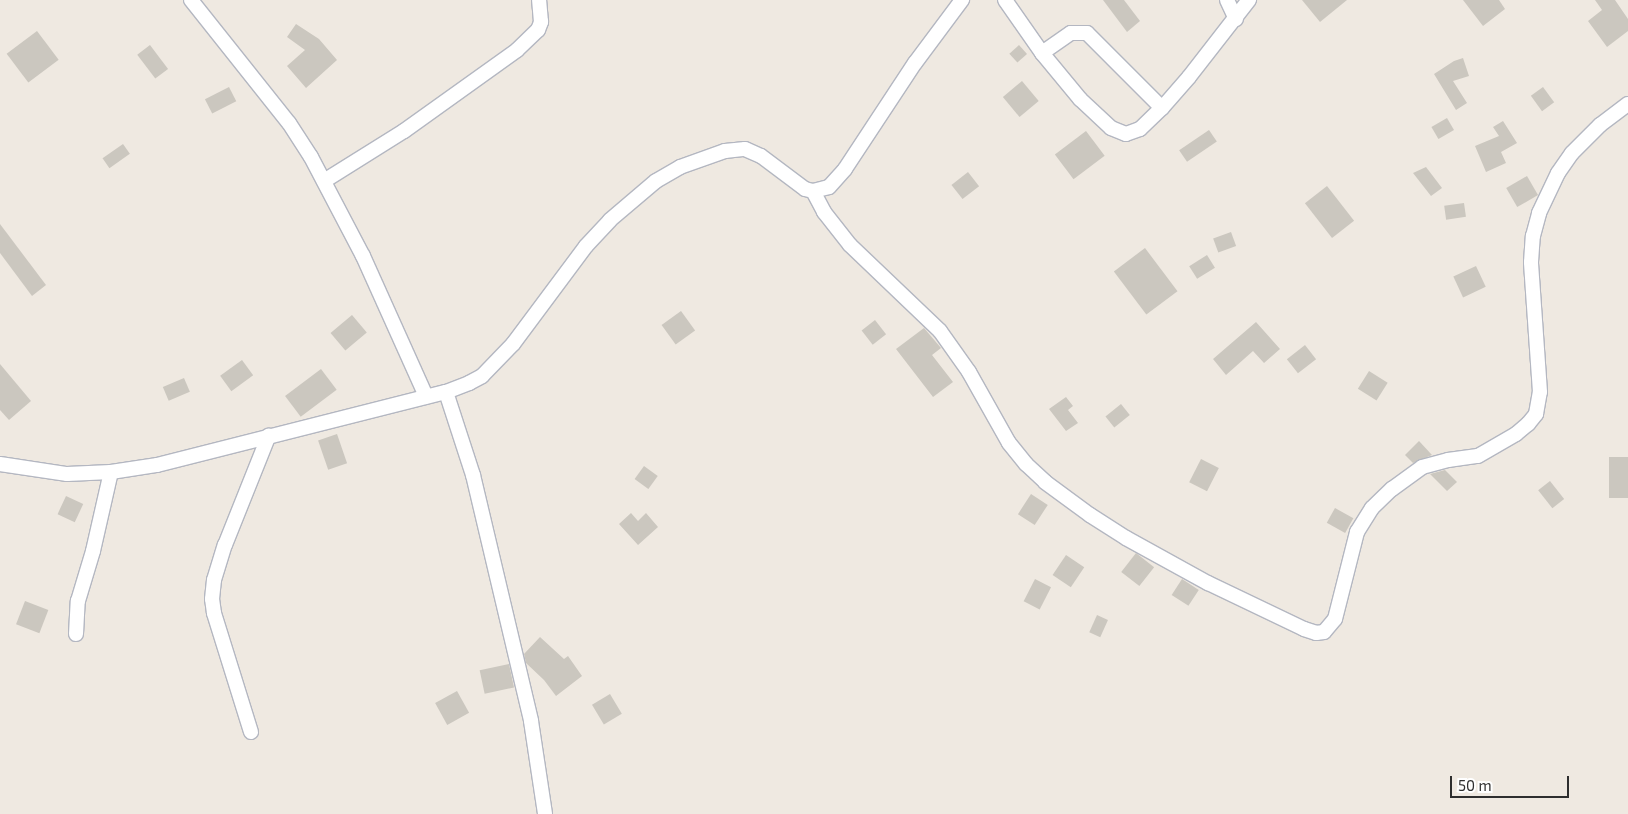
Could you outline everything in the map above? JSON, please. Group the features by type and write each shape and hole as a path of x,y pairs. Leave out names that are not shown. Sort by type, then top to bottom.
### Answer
{"street":[{"path":"191,0 289,123 324,181 374,279 426,396"},
{"path":"324,181 404,131 517,50 538,30 541,22 539,0"},
{"path":"0,464 67,474 112,472 157,465 446,392 469,383 497,362 586,246 610,220 656,181 680,167 725,151 745,149 762,156 797,184 813,192 821,191 835,182 915,63 962,0"},
{"path":"1005,0 1042,53 1091,111 1118,133 1126,134 1140,129 1162,108 1236,19 1249,0"},
{"path":"1227,0 1236,19"},
{"path":"1042,53 1072,34 1087,33 1162,108"},
{"path":"813,192 824,212 850,245 940,331 969,372 1009,443 1026,464 1045,482 1090,515 1126,538 1208,583 1316,633 1324,632 1335,619 1357,532 1372,508 1392,489 1422,467 1484,453 1516,434 1536,414 1540,392 1531,262 1533,236 1538,213 1558,173 1572,153 1600,125 1628,104"},
{"path":"446,392 472,475 531,721 545,814"},
{"path":"250,732 214,613 212,599 214,580 225,545 269,436"},
{"path":"76,634 78,601 94,551 112,472"}],"building":[{"path":"1103,0 1124,0 1140,21 1127,32"},
{"path":"1302,0 1347,0 1320,22"},
{"path":"1463,0 1499,0 1505,9 1483,26"},
{"path":"1595,0 1615,0 1628,19 1628,31 1607,47 1588,21 1602,10"},
{"path":"296,24 319,39 337,60 306,88 287,66 305,50 287,37"},
{"path":"37,31 59,60 28,83 7,54"},
{"path":"150,45 168,69 155,79 137,55"},
{"path":"1019,45 1027,54 1017,63 1009,54"},
{"path":"1463,58 1469,76 1453,81 1467,103 1456,110 1434,74 1454,61"},
{"path":"1022,81 1039,101 1020,117 1003,97"},
{"path":"229,87 236,101 212,114 205,99"},
{"path":"1543,87 1554,102 1542,111 1531,96"},
{"path":"1447,118 1454,130 1438,139 1431,127"},
{"path":"1503,121 1517,143 1501,152 1506,163 1486,172 1475,146 1499,136 1493,127"},
{"path":"1209,130 1217,142 1187,162 1179,150"},
{"path":"1086,131 1105,156 1074,179 1055,154"},
{"path":"123,144 130,154 109,168 103,158"},
{"path":"1426,167 1442,188 1431,196 1413,173"},
{"path":"968,172 979,186 963,199 951,185"},
{"path":"1527,176 1538,195 1517,207 1506,188"},
{"path":"1327,186 1354,221 1332,238 1305,203"},
{"path":"1464,203 1466,217 1446,220 1444,206"},
{"path":"0,224 46,285 32,296 0,253"},
{"path":"1231,232 1236,246 1218,253 1213,238"},
{"path":"1145,248 1177,291 1146,315 1114,271"},
{"path":"1207,255 1215,268 1197,279 1189,266"},
{"path":"1476,266 1486,287 1463,297 1453,277"},
{"path":"681,311 695,330 676,345 662,325"},
{"path":"352,315 367,333 345,351 331,333"},
{"path":"875,320 886,334 873,345 862,330"},
{"path":"1256,322 1280,349 1264,363 1253,351 1226,375 1213,359"},
{"path":"924,328 941,348 932,355 953,382 933,397 896,349"},
{"path":"1305,345 1316,359 1298,373 1287,359"},
{"path":"242,360 253,375 231,391 220,376"},
{"path":"0,364 31,401 9,420 0,410"},
{"path":"321,369 337,390 301,417 285,396"},
{"path":"1369,371 1388,383 1377,400 1358,389"},
{"path":"184,378 190,392 169,401 163,387"},
{"path":"1066,397 1073,406 1068,410 1078,423 1066,431 1049,409"},
{"path":"1121,404 1130,415 1114,427 1105,417"},
{"path":"337,434 347,463 328,470 318,441"},
{"path":"1419,441 1432,455 1413,463 1405,455"},
{"path":"1609,457 1628,457 1628,498 1609,498"},
{"path":"1201,459 1219,468 1207,491 1189,482"},
{"path":"644,466 658,476 648,489 635,479"},
{"path":"1445,470 1457,482 1447,491 1430,474"},
{"path":"1550,481 1564,499 1552,508 1538,490"},
{"path":"1031,494 1048,505 1035,525 1018,514"},
{"path":"66,496 83,504 75,522 58,514"},
{"path":"1335,508 1353,518 1345,533 1327,523"},
{"path":"631,513 638,521 646,513 658,527 638,545 619,524"},
{"path":"1136,553 1154,567 1139,586 1121,572"},
{"path":"1066,555 1084,567 1071,587 1053,575"},
{"path":"1035,579 1051,587 1040,609 1024,601"},
{"path":"1182,579 1199,590 1188,606 1172,595"},
{"path":"25,601 48,610 39,633 16,624"},
{"path":"1097,615 1108,620 1100,637 1089,632"},
{"path":"540,637 564,659 568,656 582,676 556,696 544,680 526,663 524,654"},
{"path":"509,664 514,687 485,694 480,670"},
{"path":"457,691 469,713 447,725 435,703"},
{"path":"610,694 622,714 604,725 592,705"}]}
